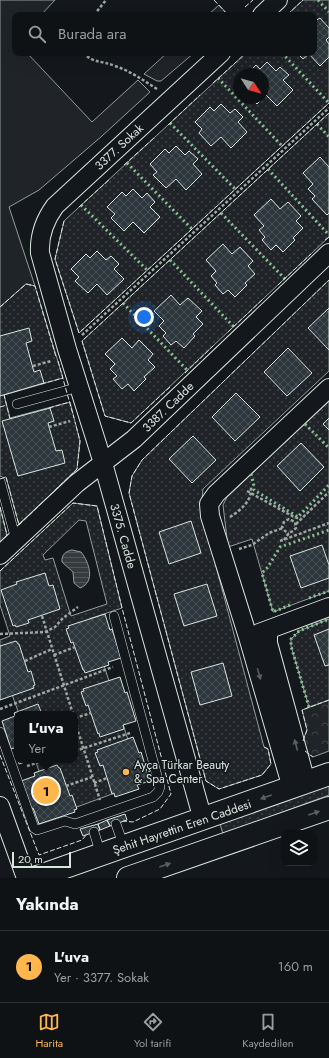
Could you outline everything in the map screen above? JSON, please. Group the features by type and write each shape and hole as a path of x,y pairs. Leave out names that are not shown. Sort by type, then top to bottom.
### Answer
{"main road":[{"name":"Şehit Hayrettin Eren Caddesi","path":"34,878 203,820 329,774"},
{"path":"128,878 329,808"},
{"path":"203,820 211,849"}],"street":[{"path":"265,12 278,0"},
{"name":"3377. Sokak","path":"40,254 39,242 42,229 47,217 55,206 218,56"},
{"name":"3387. Cadde","path":"0,555 77,483 134,439 329,253"},
{"name":"3375. Cadde","path":"40,254 67,349 103,463 203,820"},
{"path":"299,785 248,637 209,510 209,504 216,494 329,388"},
{"path":"248,637 329,607"},
{"path":"270,630 268,643 299,785"},
{"path":"0,806 26,878"}],"lane":[{"path":"17,404 79,387"},
{"path":"0,481 16,540"},
{"path":"0,732 34,828 37,830 65,821 92,826 153,797 160,787 114,616"},
{"path":"112,817 124,847"},
{"path":"92,826 101,855"}],"path":[{"path":"96,12 106,0"},
{"path":"86,56 91,60 114,65 138,76 172,99"},
{"path":"67,349 329,108"},
{"path":"236,475 251,493 294,517 301,519"},
{"path":"214,527 240,510 247,502 251,493 250,481 236,475"},
{"path":"284,540 289,533 295,530 296,524 329,492"},
{"path":"283,528 284,522 287,520 291,520 296,524"},
{"path":"280,542 329,523"},
{"path":"283,528 284,531 289,533"},
{"path":"222,554 252,545 269,532 283,528"},
{"path":"0,634 36,634 47,632 78,607"},
{"path":"42,616 71,711"},
{"path":"54,655 75,647"},
{"path":"25,662 52,649"},
{"path":"0,709 126,662"},
{"path":"78,717 91,713"},
{"path":"78,750 144,728"},
{"path":"78,732 94,783 112,817"},
{"path":"14,770 36,763"},
{"path":"66,786 92,777"},
{"path":"94,783 107,778"}],"green space":[{"path":"0,0 55,0 44,12 12,12 12,56 30,56 92,122 138,80 150,92 102,136 39,190 9,207 35,286 26,284 0,307"},
{"path":"303,0 329,0 329,103 79,333 55,259 64,221 243,56 317,56 317,12 290,12"},
{"path":"219,5 225,12 211,12"},
{"path":"164,56 190,56 161,81 157,81 144,74"},
{"path":"329,113 329,237 131,423 105,416 82,341"},
{"path":"329,280 329,371 203,489 201,510 264,747 268,749 271,764 262,775 219,789 206,781 129,493 132,476 142,460"},
{"path":"26,284 35,286 63,378 4,395 10,418 70,402 80,441 77,469 19,525 6,477 0,479 0,307"},
{"path":"329,401 329,591 273,612 252,539 228,547 223,505 227,497"},
{"path":"73,503 97,506 122,608 89,619 142,783 55,815 36,763 78,763 78,711 18,711 0,661 0,640 10,636 0,605 0,571","holes":["79,520 86,521 107,604 71,616 53,558 45,560 43,555"]},
{"path":"0,507 7,535 0,542"},
{"path":"329,619 329,700 309,707 291,646 291,639 299,631"},
{"path":"329,700 329,751 313,757 305,752 303,740 307,730 302,710"},
{"path":"329,784 329,795 223,834 220,824"}],"shaded area":[{"path":"72,550 81,552 90,572 88,581 80,588 74,583 73,572 62,562 62,557 64,554"}],"building":[{"path":"320,18 329,28 329,37 326,40 329,44 329,57 320,66 311,56 317,56 317,20"},
{"path":"267,62 276,71 280,67 289,75 283,80 293,90 277,106 269,98 269,68 261,68"},
{"path":"221,104 230,113 235,109 243,117 238,122 247,132 231,148 221,137 211,146 199,133 202,129 195,122 210,107 214,111"},
{"path":"176,146 185,155 189,151 198,159 193,164 202,174 186,190 176,179 166,188 153,175 157,172 150,164 165,149 169,153"},
{"path":"320,157 329,167 329,213 327,215 312,199 315,196 308,189 313,184 303,173"},
{"path":"133,189 142,198 147,193 155,202 150,207 160,217 144,233 133,222 124,231 111,218 115,214 107,207 122,192 126,196"},
{"path":"271,199 280,209 288,202 301,216 296,221 303,228 293,238 295,240 283,252 276,245 271,250 262,240 265,237 259,230 264,226 254,215"},
{"path":"223,244 232,254 240,247 253,261 248,266 255,274 245,283 247,285 235,297 228,290 223,294 215,285 217,283 211,276 216,271 206,260"},
{"path":"97,251 106,260 111,256 119,264 114,269 124,279 107,295 97,284 88,293 75,281 79,277 71,269 86,254 90,258"},
{"path":"171,295 180,305 188,298 202,311 196,317 203,324 193,334 195,336 184,348 176,341 171,345 163,336 166,333 159,326 164,321 154,311"},
{"path":"329,308 329,350 308,328"},
{"path":"29,328 32,341 26,343 34,372 40,370 44,383 0,396 0,336"},
{"path":"122,338 132,348 139,340 153,354 148,360 155,367 144,377 146,379 134,391 128,384 122,389 113,379 117,376 110,369 115,364 105,354"},
{"path":"288,348 312,373 287,396 264,372"},
{"path":"236,393 260,417 235,441 212,417"},
{"path":"50,408 54,421 48,423 49,427 56,451 62,450 65,463 18,476 2,421"},
{"path":"329,418 329,430 323,424"},
{"path":"193,436 216,460 192,483 169,459"},
{"path":"301,443 324,467 300,491 277,466"},
{"path":"191,521 201,553 169,564 159,532"},
{"path":"322,545 329,565 329,578 301,588 290,556"},
{"path":"45,573 49,586 53,585 60,609 28,620 29,623 16,627 15,625 13,626 1,590 17,584 16,582"},
{"path":"207,584 217,616 184,626 174,594"},
{"path":"105,614 110,630 112,629 121,658 108,662 109,665 85,673 73,642 71,643 66,629 69,628 68,626"},
{"path":"329,629 329,665 325,666 314,635"},
{"path":"16,641 19,644 28,672 31,671 35,685 33,686 34,688 0,700 0,646"},
{"path":"223,663 232,696 200,705 191,672"},
{"path":"120,677 125,693 127,692 136,721 123,725 124,729 100,737 88,705 86,706 81,692 84,691 83,689"},
{"path":"38,704 41,711 19,711"},
{"path":"14,716 14,748 11,749 2,721"},
{"name":"Ayça Türkar Beauty & Spa Center","path":"133,737 139,753 141,752 150,781 137,785 139,789 115,797 114,793 112,794 103,765 100,766 95,753 98,752 97,750"},
{"path":"57,765 60,768 70,796 72,795 77,809 74,810 75,812 39,824 33,808 31,809 21,781 35,776 34,773"},
{"path":"125,814 127,820 110,826 107,820"},
{"path":"107,820 110,826 100,830 98,824"},
{"path":"98,824 100,830 83,836 80,829"}],"hedge":[{"path":"318,0 329,12"},
{"path":"285,56 329,103"},
{"path":"218,78 282,146"},
{"path":"170,123 235,189"},
{"path":"317,124 329,137"},
{"path":"127,163 192,229"},
{"path":"268,169 329,235"},
{"path":"81,205 147,270"},
{"path":"221,213 285,279"},
{"path":"170,260 234,327"},
{"path":"123,303 187,370"},
{"path":"305,424 329,448"},
{"path":"251,474 254,490 298,517 329,485"},
{"path":"290,605 273,612 262,573 268,567 280,547 329,530"},
{"path":"309,598 329,591"},
{"path":"309,707 291,646 291,639 299,631 329,619"}],"fence":[{"path":"214,0 225,12"},
{"path":"245,7 253,0"},
{"path":"290,12 303,0"},
{"path":"213,83 243,56"},
{"path":"168,125 200,95"},
{"path":"64,221 55,259 79,333 329,103"},
{"path":"170,387 131,423 105,416 82,341 329,113"},
{"path":"124,165 155,137"},
{"path":"79,207 110,179"},
{"path":"325,240 329,237"},
{"path":"278,285 311,254"},
{"path":"264,747 268,749 271,764 262,775 219,789 206,781 129,493 132,476 142,460 329,280"},
{"path":"0,307 26,284 35,286 56,357"},
{"path":"228,332 263,299"},
{"path":"185,373 213,346"},
{"path":"58,361 74,418"},
{"path":"41,384 63,378"},
{"path":"5,395 10,419 12,418"},
{"path":"49,408 70,402"},
{"path":"0,407 7,405"},
{"path":"0,479 6,477 19,525 77,469 80,441 75,422"},
{"path":"0,571 73,503 97,506 171,794 160,809 133,822 123,821"},
{"path":"0,507 7,535 0,542"},
{"path":"303,741 307,730 302,710 329,700"},
{"path":"305,751 313,757"},
{"path":"0,755 39,855 82,840 87,834"}],"place":[{"name":"Ayça Türkar Beauty & Spa Center","path":"126,772"},
{"name":"L'uva","path":"46,791"}]}
